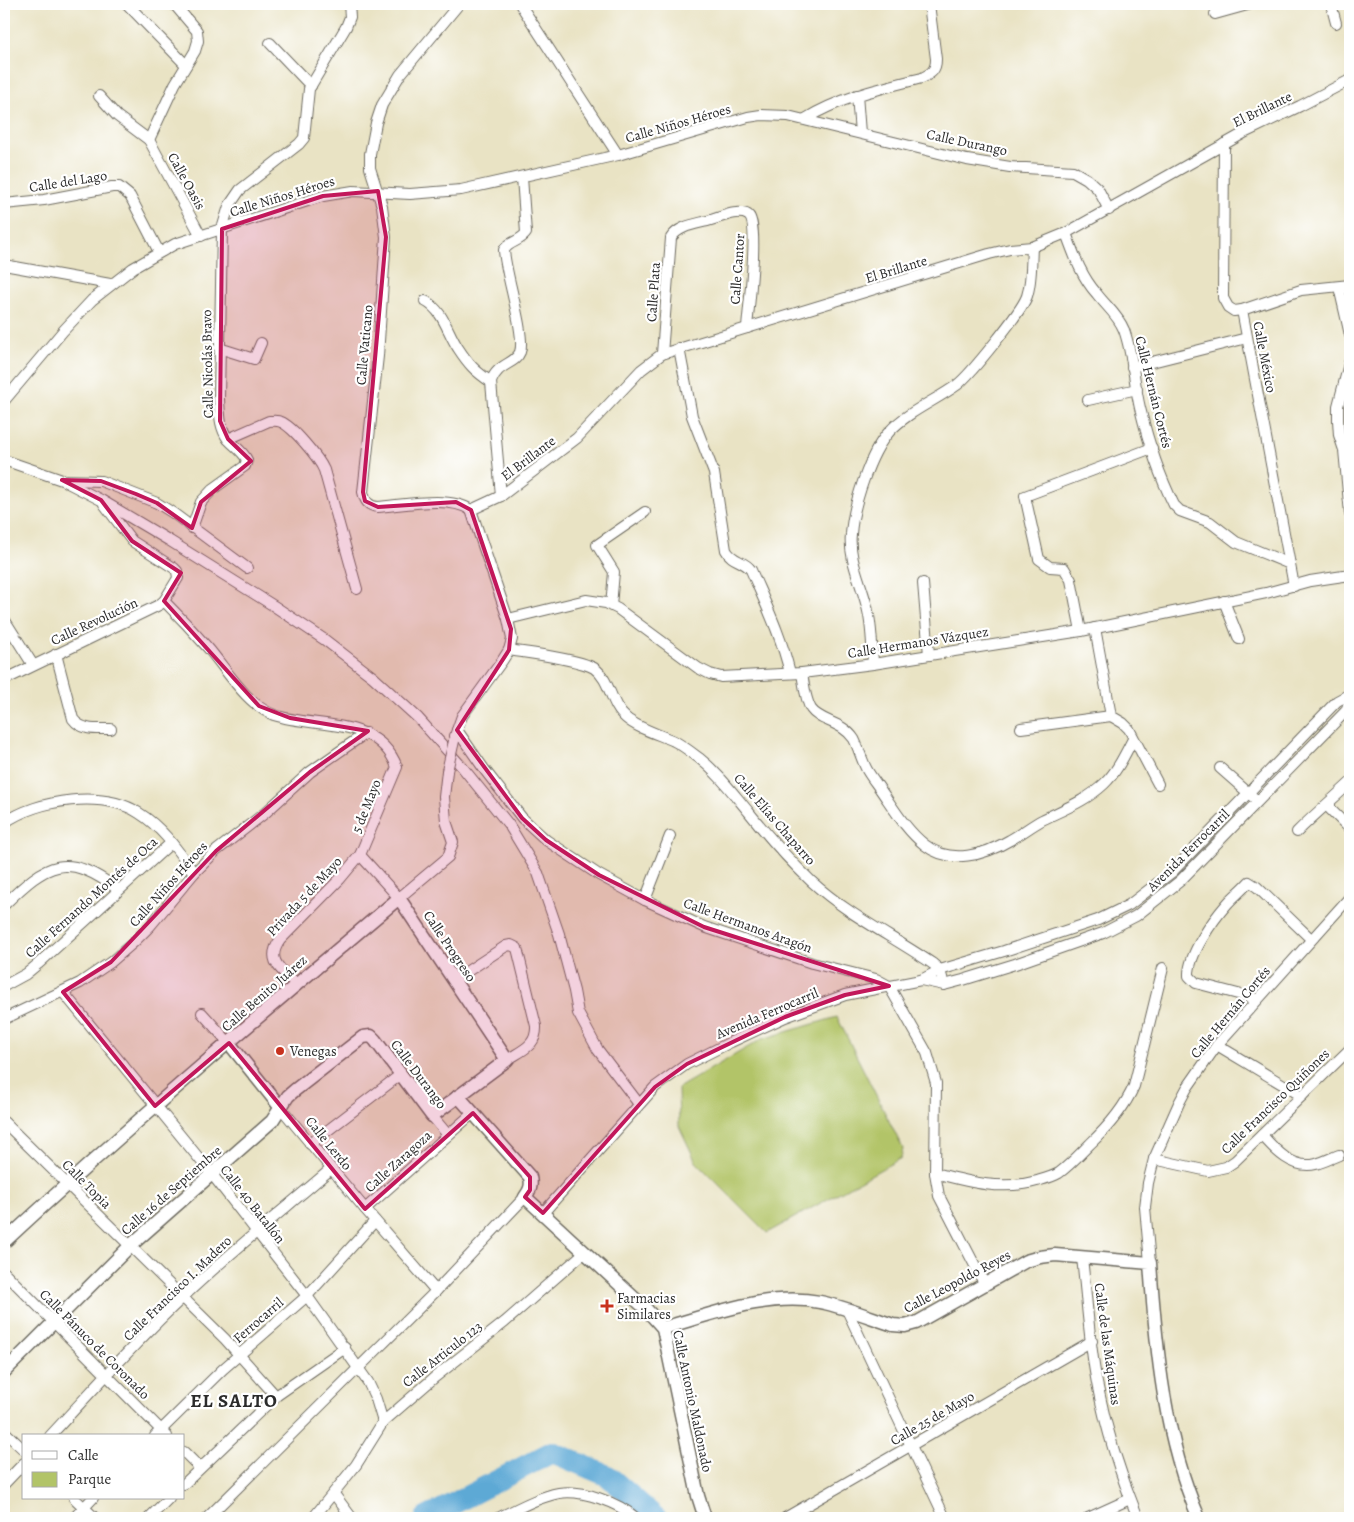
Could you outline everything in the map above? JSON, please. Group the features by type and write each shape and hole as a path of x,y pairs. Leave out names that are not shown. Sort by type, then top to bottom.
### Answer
{"street":[{"path":"127,4 186,65"},
{"path":"99,96 117,116 149,140 175,84 195,51 198,41 197,31 174,4"},
{"path":"270,43 311,86 346,27 350,17 349,4"},
{"name":"Calle Vaticano","path":"459,4 400,75 388,93 376,123 370,154 370,168 378,192 386,237 378,356 363,492 366,501 372,506 456,502 471,510"},
{"path":"520,4 618,155"},
{"path":"805,119 857,95 922,78 932,73 936,67 936,60 929,4"},
{"path":"1214,14 1251,4"},
{"path":"1331,4 1336,23"},
{"name":"El Brillante","path":"471,510 501,496 577,438 641,370 662,354 989,254 1032,247 1066,233 1224,144 1350,80"},
{"name":"Calle Nicolás Bravo","path":"192,528 201,502 213,489 245,466 246,463 244,454 228,439 220,421 222,230 229,206 240,190 299,144 304,138 311,86"},
{"path":"857,95 860,133"},
{"name":"Calle Niños Héroes","path":"4,401 78,314 110,284 159,252 175,244 323,196 353,191 435,194 461,190 618,155 748,117 775,115 805,119"},
{"name":"Calle Durango","path":"805,119 967,160 1010,167 1073,171 1098,189 1108,210"},
{"name":"Calle Oasis","path":"149,140 201,236"},
{"name":"Calle México","path":"1224,144 1223,298 1228,307 1234,311 1242,310 1294,586"},
{"path":"501,496 491,382 498,369 517,357 521,347 504,250 506,246 523,237 526,233 522,177"},
{"name":"Calle del Lago","path":"4,204 44,200 119,187 130,196 159,252"},
{"name":"Calle Cantor","path":"674,233 686,227 737,213 747,214 751,218 754,225 754,243 747,328"},
{"name":"Calle Plata","path":"662,354 670,244 674,233"},
{"name":"Calle Hernán Cortés","path":"1066,233 1074,257 1088,283 1117,317 1124,329 1136,389 1152,448 1174,505 1180,511 1210,522 1236,542 1290,564"},
{"path":"873,664 868,611 853,559 850,539 858,496 875,452 882,440 898,423 958,384 970,373 1020,309 1027,297 1032,247"},
{"path":"4,265 110,284"},
{"path":"1242,310 1301,290 1350,285"},
{"path":"1339,287 1350,335"},
{"path":"425,301 431,304 444,320 457,347 474,370 491,382"},
{"path":"1132,367 1247,338"},
{"path":"220,348 254,359 261,343"},
{"path":"679,348 692,416 714,474 726,550 730,557 747,564 751,570 780,637 790,672"},
{"path":"1350,360 1338,406 1338,420 1344,450 1350,514"},
{"path":"1088,400 1136,389"},
{"path":"228,439 269,421 282,422 316,456 324,470 358,590"},
{"path":"1081,631 1068,572 1064,568 1050,567 1043,564 1039,559 1025,496 1152,448"},
{"path":"4,460 62,480 101,500 210,566 325,640 373,677 418,718 464,768 509,825 538,873 559,934 578,1013 598,1050 639,1104"},
{"path":"62,480 101,482 157,503 247,568"},
{"path":"101,500 132,541 177,571 178,578 164,601 194,632 247,696 273,714 366,733"},
{"path":"471,510 508,618 512,639 509,650"},
{"path":"611,606 614,572 597,545 645,512"},
{"name":"Calle Hermanos Vázquez","path":"508,618 586,600 596,601 611,606 698,668 721,677 802,672 873,664 1081,631 1350,575"},
{"path":"923,583 928,655"},
{"name":"Calle Revolución","path":"4,680 164,601"},
{"path":"1224,601 1239,639"},
{"path":"4,619 34,665"},
{"path":"1095,628 1111,716"},
{"name":"Calle Elías Chaparro","path":"509,650 581,663 592,668 600,674 608,686 615,706 624,716 633,724 676,742 698,758 727,785 786,855 811,881 842,907 922,956 940,970"},
{"name":"Calle Benito Juárez","path":"4,1242 67,1183 155,1106 296,984 448,857 453,842 446,821 444,797 447,771 456,730 462,716 509,650"},
{"path":"56,654 73,719 83,728 111,730"},
{"path":"802,672 808,703 812,711 834,722 846,731 853,739 868,773 908,828 926,846 943,855 963,857 989,851 1041,821 1078,803 1106,782 1122,760 1133,739"},
{"name":"Avenida Ferrocarril","path":"543,1213 655,1087 687,1064 785,1017 845,995 921,980 940,970 1098,920 1129,905 1172,872 1337,701 1350,694"},
{"name":"Avenida Ferrocarril","path":"921,980 944,985 1015,964 1103,933 1136,916 1180,881 1346,711 1350,700"},
{"path":"1020,728 1111,716 1123,723 1128,729 1158,784"},
{"name":"Calle Hermanos Aragón","path":"456,730 522,818 546,840 599,875 646,900 704,927 812,963 876,979 889,986"},
{"name":"Calle Niños Héroes","path":"4,1019 62,992 96,973 134,942 194,873 216,851 266,813 310,772 366,733"},
{"name":"5 de Mayo","path":"360,855 397,767 388,750 366,733"},
{"path":"1220,768 1258,801"},
{"path":"1297,832 1322,806 1330,804 1350,783"},
{"path":"4,823 29,808 53,803 73,800 100,800 122,805 157,826 194,873"},
{"path":"1330,804 1330,809 1350,829"},
{"path":"646,900 670,836"},
{"name":"Calle Fernando Montés de Oca","path":"4,986 26,974 38,964 171,843"},
{"name":"Calle Progreso","path":"360,855 399,898 507,1060"},
{"name":"Privada 5 de Mayo","path":"296,984 278,967 274,958 275,948 280,940 340,879 360,855"},
{"path":"4,905 24,886 45,871 68,865 84,868 100,876 120,890"},
{"path":"1257,999 1196,983 1189,976 1194,955 1226,905 1249,882 1257,887 1311,939"},
{"path":"1144,895 1152,905"},
{"name":"Calle Hernán Cortés","path":"1150,1262 1145,1207 1148,1183 1154,1159 1183,1096 1217,1045 1350,897"},
{"path":"432,1116 533,1041 536,1034 536,1026 519,953 516,948 511,945 506,946 454,980"},
{"path":"935,1173 973,1183 1013,1186 1045,1179 1057,1174 1067,1166 1102,1132 1127,1101 1136,1078 1163,968"},
{"path":"940,970 944,985"},
{"path":"889,986 927,1053 936,1083 935,1173 939,1196 985,1285"},
{"name":"Calle 40 Batallón","path":"62,992 211,1173 307,1296 359,1368 376,1399 383,1422"},
{"name":"Calle Lerdo","path":"202,1013 229,1043 331,1170 436,1290"},
{"name":"Calle Durango","path":"363,1037 371,1036 375,1040 400,1075 448,1135"},
{"name":"Calle 16 de Septiembre","path":"4,1372 130,1246 272,1121 288,1096 363,1037"},
{"path":"1217,1045 1302,1096"},
{"name":"Calle Francisco Quiñones","path":"1154,1159 1208,1171 1218,1170 1235,1162 1350,1049"},
{"path":"310,1144 400,1075"},
{"name":"Calle Durango","path":"458,1096 530,1177 532,1185 525,1197"},
{"name":"Calle Zaragoza","path":"365,1209 472,1113"},
{"name":"Calle Topia","path":"4,1122 240,1354 276,1396"},
{"path":"1262,1135 1277,1152 1295,1163 1315,1165 1339,1155"},
{"name":"Calle Francisco I. Madero","path":"52,1434 182,1298 257,1231 331,1170"},
{"path":"207,1518 359,1368 525,1197"},
{"name":"Calle Antonio Maldonado","path":"525,1197 657,1320 663,1328 698,1496 705,1518"},
{"name":"Ferrocarril","path":"161,1434 204,1387 307,1296 375,1222"},
{"name":"Calle Articulo 123","path":"313,1518 356,1465 383,1422 422,1388 505,1322 585,1252"},
{"name":"Calle Leopoldo Reyes","path":"663,1328 750,1304 777,1301 819,1302 893,1325 905,1326 916,1323 1026,1261 1040,1257 1055,1255 1150,1262"},
{"name":"Calle de las Máquinas","path":"1082,1258 1097,1380 1105,1419 1130,1499 1138,1518"},
{"path":"1150,1262 1158,1357 1167,1411 1174,1445 1187,1490 1199,1518"},
{"name":"Calle Pánuco de Coronado","path":"4,1272 107,1376 161,1434"},
{"path":"847,1310 945,1518"},
{"name":"Calle 25 de Mayo","path":"785,1518 1092,1341"},
{"path":"185,1483 276,1396 345,1348"},
{"path":"4,1431 22,1448"},
{"path":"185,1453 200,1468"},
{"path":"4,1484 22,1465"},
{"path":"498,1518 538,1500 560,1493 583,1494 607,1501 636,1518"},
{"path":"334,1494 352,1518"},
{"path":"1088,1518 1130,1499"},
{"path":"76,1500 95,1518"},
{"path":"74,1518 91,1500"},
{"path":"150,1518 167,1500"}],"highlighted area":[{"path":"378,191 386,237 363,492 365,501 378,507 456,502 471,510 511,629 509,650 457,730 522,818 546,840 599,875 704,927 889,986 845,995 785,1017 687,1064 655,1087 543,1213 525,1197 530,1190 530,1177 473,1113 365,1209 229,1043 155,1106 63,992 111,962 216,851 310,772 368,731 290,718 259,706 164,601 181,573 132,541 101,500 62,480 101,481 157,503 192,528 201,502 251,461 228,439 220,421 222,229 323,196"}],"green space":[{"path":"837,1017 903,1149 901,1158 767,1233 696,1162 679,1126 678,1088 762,1039"}],"waterway":[{"path":"426,1518 552,1452 608,1476 656,1518"}],"place":[{"name":"Venegas","path":"280,1051"},
{"name":"Farmacias Similares","path":"607,1306"}],"district":[{"name":"EL SALTO","path":"234,1400"}]}
